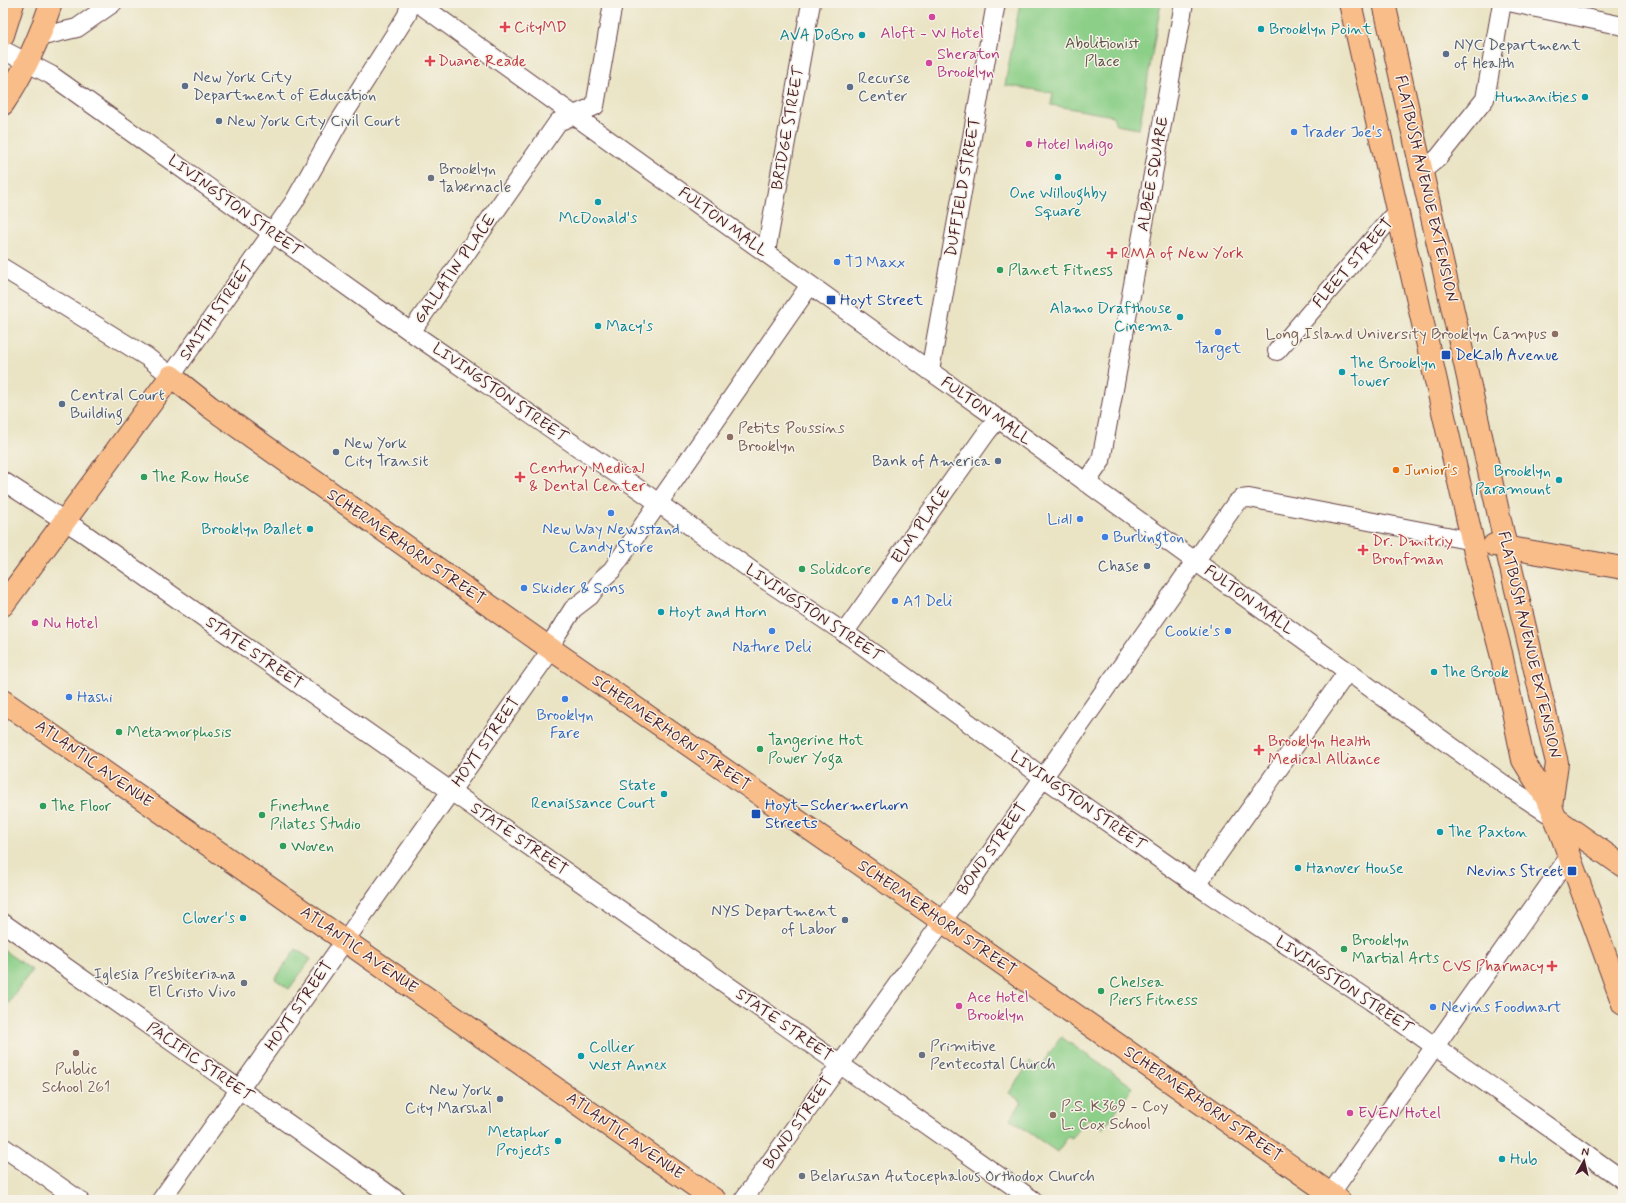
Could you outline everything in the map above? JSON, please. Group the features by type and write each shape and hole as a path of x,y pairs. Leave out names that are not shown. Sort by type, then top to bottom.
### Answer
{"main road":[{"path":"3,35 13,3"},
{"path":"3,104 28,62 51,3"},
{"name":"FLATBUSH AVENUE EXTENSION","path":"1350,3 1473,541 1501,653 1523,760 1553,812"},
{"name":"FLATBUSH AVENUE EXTENSION","path":"1384,3 1506,547 1557,763 1553,812"},
{"name":"SMITH STREET","path":"3,605 171,376"},
{"name":"SCHERMERHORN STREET","path":"171,376 210,407 551,650 942,922 1332,1198"},
{"path":"1473,541 1623,568"},
{"name":"ATLANTIC AVENUE","path":"3,701 716,1200"},
{"path":"1553,812 1623,1004"},
{"path":"1553,812 1623,866"}],"street":[{"path":"39,37 77,28 113,3"},
{"name":"SMITH STREET","path":"171,376 294,202 339,122 407,15 410,3"},
{"name":"FULTON MALL","path":"418,3 1509,788 1553,812"},
{"name":"GALLATIN PLACE","path":"411,332 558,122 595,106 613,3"},
{"name":"BRIDGE STREET","path":"766,252 811,3"},
{"name":"DUFFIELD STREET","path":"930,371 996,3"},
{"name":"ALBEE SQUARE","path":"1086,483 1101,461 1184,3"},
{"path":"1422,171 1438,158 1485,99 1502,3"},
{"path":"1513,3 1623,26"},
{"name":"LIVINGSTON STREET","path":"3,50 51,75 411,332 658,502 758,575 844,633 1043,777 1196,885 1371,1001 1623,1180"},
{"name":"FLEET STREET","path":"1277,351 1397,211"},
{"name":"SCHERMERHORN STREET","path":"3,268 147,357 171,376"},
{"name":"HOYT STREET","path":"161,1200 551,650 555,637 573,609 590,596 602,579 612,570 810,285"},
{"name":"ELM PLACE","path":"844,633 987,432 998,419"},
{"name":"STATE STREET","path":"3,481 65,520 1033,1200"},
{"name":"BOND STREET","path":"743,1200 942,922 1236,503 1241,499 1249,498 1473,541"},
{"path":"1196,885 1348,671"},
{"path":"1332,1198 1434,1047 1569,857"},
{"name":"PACIFIC STREET","path":"3,923 397,1200"},
{"path":"3,1147 79,1200"}],"green space":[{"name":"Abolitionist Place","path":"1020,3 1161,3 1139,129 1116,125 1113,116 1051,105 1053,93 1005,85"},
{"path":"296,949 311,959 289,989 275,979"},
{"path":"3,950 32,970 3,1011"},
{"name":"P.S. K369 - Coy L. Cox School","path":"1061,1037 1133,1087 1103,1129 1087,1118 1072,1139 1068,1137 1057,1152 1010,1119 1022,1102 1009,1093 1030,1062 1039,1068"}],"place":[{"name":"Aloft - W Hotel","path":"932,17"},
{"name":"CityMD","path":"505,27"},
{"name":"Brooklyn Point","path":"1261,29"},
{"name":"AVA DoBro","path":"862,35"},
{"name":"NYC Department of Health","path":"1446,54"},
{"name":"Duane Reade","path":"430,61"},
{"name":"Sheraton Brooklyn","path":"929,63"},
{"name":"New York City Department of Education","path":"185,86"},
{"name":"Recurse Center","path":"850,87"},
{"name":"Humanities","path":"1585,97"},
{"name":"New York City Civil Court","path":"219,121"},
{"name":"Trader Joe's","path":"1294,132"},
{"name":"Hotel Indigo","path":"1029,144"},
{"name":"One Willoughby Square","path":"1058,177"},
{"name":"Brooklyn Tabernacle","path":"431,178"},
{"name":"McDonald's","path":"598,202"},
{"name":"RMA of New York","path":"1112,253"},
{"name":"TJ Maxx","path":"837,262"},
{"name":"Planet Fitness","path":"1000,270"},
{"name":"Hoyt Street","path":"831,300"},
{"name":"Alamo Drafthouse Cinema","path":"1180,317"},
{"name":"Macy's","path":"598,326"},
{"name":"Target","path":"1218,332"},
{"name":"Long Island University Brooklyn Campus","path":"1555,334"},
{"name":"DeKalb Avenue","path":"1446,355"},
{"name":"The Brooklyn Tower","path":"1342,372"},
{"name":"Central Court Building","path":"62,404"},
{"name":"Petits Poussins Brooklyn","path":"730,437"},
{"name":"New York City Transit","path":"336,452"},
{"name":"Bank of America","path":"998,461"},
{"name":"Junior's","path":"1396,470"},
{"name":"The Row House","path":"144,477"},
{"name":"Century Medical & Dental Center","path":"520,477"},
{"name":"Brooklyn Paramount","path":"1559,480"},
{"name":"New Way Newsstand Candy Store","path":"611,513"},
{"name":"Lidl","path":"1080,519"},
{"name":"Brooklyn Ballet","path":"310,529"},
{"name":"Burlington","path":"1105,537"},
{"name":"Dr. Dmitriy Bronfman","path":"1363,550"},
{"name":"Chase","path":"1147,566"},
{"name":"Solidcore","path":"802,569"},
{"name":"Skider & Sons","path":"524,588"},
{"name":"A1 Deli","path":"895,601"},
{"name":"Hoyt and Horn","path":"661,612"},
{"name":"Nu Hotel","path":"35,623"},
{"name":"Nature Deli","path":"772,631"},
{"name":"Cookie's","path":"1228,631"},
{"name":"The Brook","path":"1434,672"},
{"name":"Hashi","path":"69,697"},
{"name":"Brooklyn Fare","path":"565,699"},
{"name":"Metamorphosis","path":"119,732"},
{"name":"Tangerine Hot Power Yoga","path":"760,749"},
{"name":"Brooklyn Health Medical Alliance","path":"1259,750"},
{"name":"State Renaissance Court","path":"664,794"},
{"name":"The Floor","path":"43,806"},
{"name":"Hoyt–Schermerhorn Streets","path":"756,814"},
{"name":"Finetune Pilates Studio","path":"262,815"},
{"name":"The Paxton","path":"1440,832"},
{"name":"Woven","path":"283,846"},
{"name":"Hanover House","path":"1298,868"},
{"name":"Nevins Street","path":"1572,871"},
{"name":"Clover's","path":"243,918"},
{"name":"NYS Department of Labor","path":"845,920"},
{"name":"Brooklyn Martial Arts","path":"1344,949"},
{"name":"CVS Pharmacy","path":"1552,966"},
{"name":"Iglesia Presbiteriana El Cristo Vivo","path":"244,983"},
{"name":"Chelsea Piers Fitness","path":"1101,991"},
{"name":"Ace Hotel Brooklyn","path":"959,1006"},
{"name":"Nevins Foodmart","path":"1433,1007"},
{"name":"Public School 261","path":"76,1053"},
{"name":"Primitive Pentecostal Church","path":"922,1055"},
{"name":"Collier West Annex","path":"581,1056"},
{"name":"New York City Marshal","path":"500,1099"},
{"name":"EVEN Hotel","path":"1350,1113"},
{"name":"P.S. K369 - Coy L. Cox School","path":"1053,1115"},
{"name":"Metaphor Projects","path":"558,1141"},
{"name":"Hub","path":"1502,1159"},
{"name":"Belarusan Autocephalous Orthodox Church","path":"802,1176"}]}
